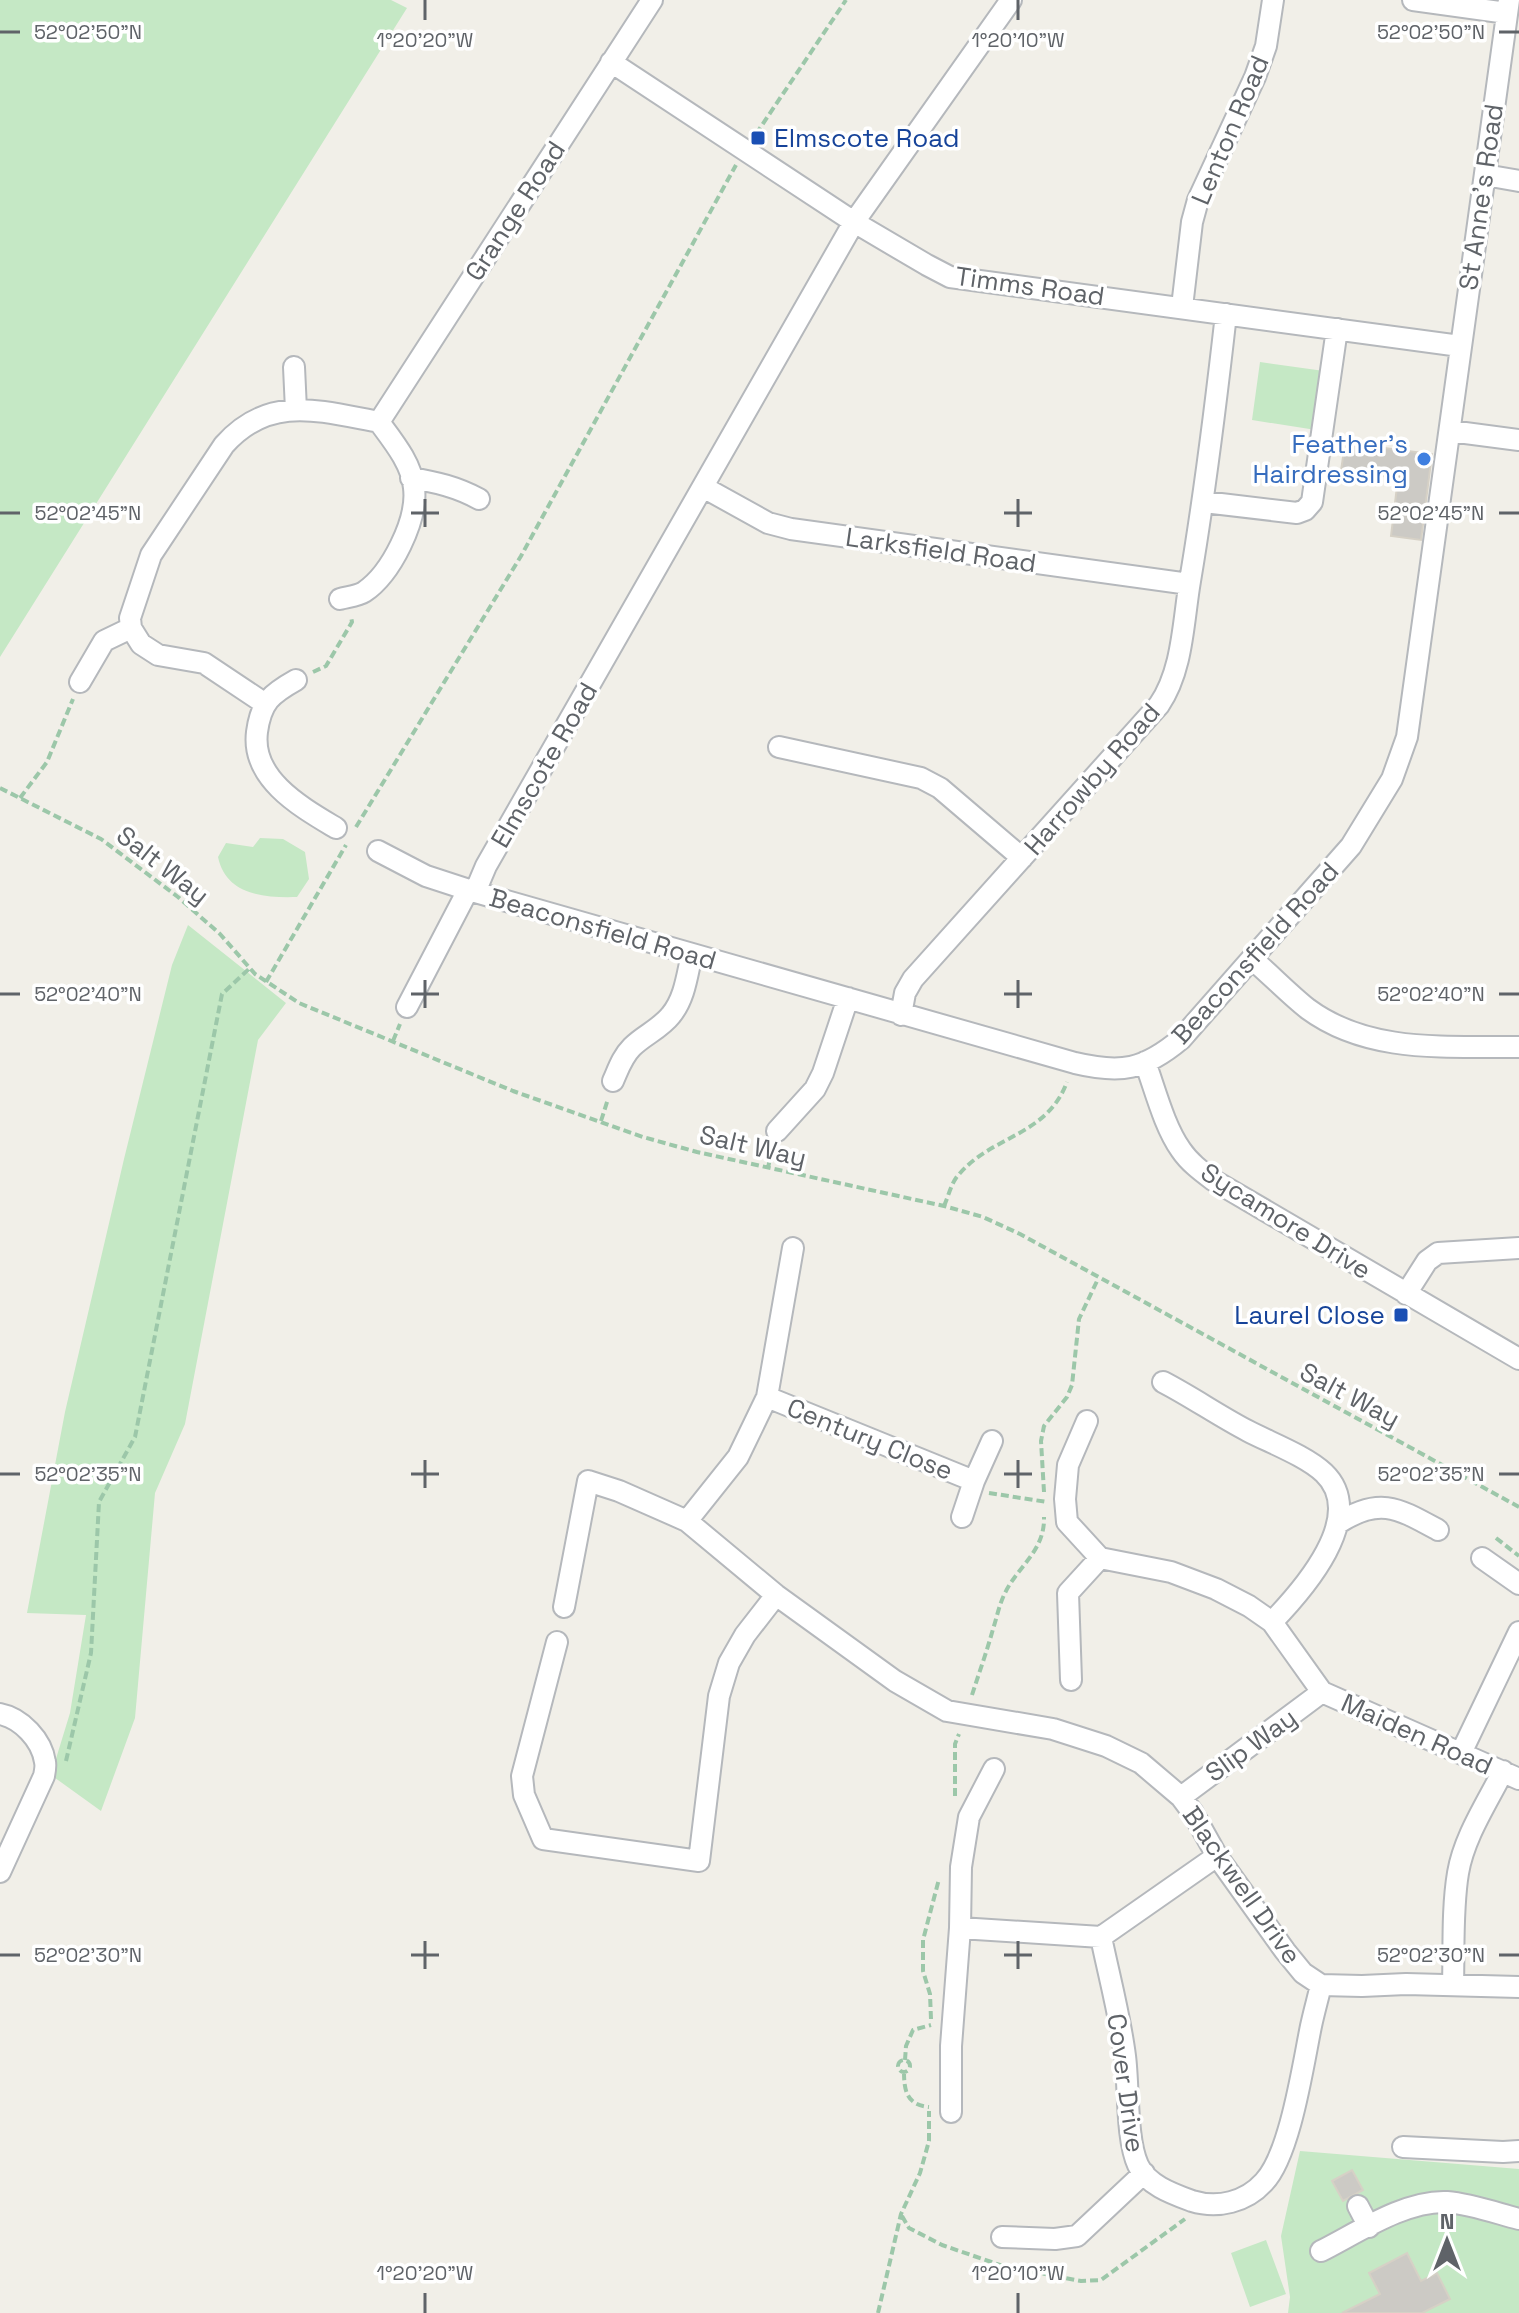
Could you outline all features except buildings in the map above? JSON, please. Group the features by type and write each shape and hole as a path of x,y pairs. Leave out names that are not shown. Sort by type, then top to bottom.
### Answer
{"street":[{"name":"Grange Road","path":"379,422 652,0"},
{"path":"854,222 1011,0"},
{"name":"Lenton Road","path":"1182,307 1192,222 1198,200 1255,77 1266,46 1273,0"},
{"path":"1413,0 1508,6"},
{"name":"St Anne's Road","path":"1460,346 1508,6"},
{"name":"Timms Road","path":"611,62 854,222 950,277 1460,346"},
{"path":"1485,175 1519,181"},
{"name":"Elmscote Road","path":"407,1007 854,222"},
{"name":"Harrowby Road","path":"901,1015 905,993 913,979 1159,705 1168,691 1178,660 1204,502 1226,314"},
{"path":"1204,502 1297,513 1312,502 1337,329"},
{"name":"Beaconsfield Road","path":"378,851 419,872 472,891 1075,1063 1115,1070 1133,1067 1162,1055 1181,1039 1351,846 1392,779 1407,737 1460,346"},
{"path":"294,367 296,410"},
{"path":"264,703 204,663 158,655 141,644 131,628 130,618 151,555 224,445 238,429 258,418 277,411 296,410 379,422 396,443 414,487 413,509 404,539 391,564 364,592 340,599"},
{"path":"1450,431 1519,440"},
{"path":"411,478 448,486 479,499"},
{"name":"Larksfield Road","path":"703,487 768,523 791,529 1189,584"},
{"path":"80,682 104,641 131,628"},
{"path":"296,680 264,703 256,737 260,767 302,808 336,828"},
{"path":"779,747 921,778 940,788 1022,858"},
{"path":"613,1081 632,1047 659,1028 673,1013 683,994 692,954"},
{"path":"1252,959 1309,1009 1334,1024 1387,1043 1519,1047"},
{"path":"777,1131 815,1089 848,998"},
{"name":"Sycamore Drive","path":"1145,1062 1180,1148 1195,1166 1213,1180 1519,1359"},
{"path":"687,1521 738,1457 767,1397 793,1248"},
{"path":"1406,1294 1427,1261 1438,1253 1519,1248"},
{"path":"1163,1382 1324,1473 1336,1489 1337,1524 1319,1565 1299,1594 1272,1622"},
{"name":"Century Close","path":"767,1397 972,1486"},
{"path":"1071,1680 1068,1593 1100,1558 1067,1522 1065,1499 1068,1465 1087,1421"},
{"name":"Century Close","path":"962,1517 992,1441"},
{"name":"Blackwell Drive","path":"564,1607 588,1481 687,1521 776,1595 895,1681 947,1711 1053,1729 1106,1746 1141,1763 1181,1797 1217,1856 1285,1951 1303,1973 1321,1985 1519,1987"},
{"path":"1337,1524 1354,1513 1385,1507 1403,1511 1438,1530"},
{"name":"Maiden Road","path":"1100,1558 1171,1572 1249,1606 1272,1622 1322,1692 1511,1775"},
{"path":"1482,1558 1519,1584"},
{"path":"557,1642 522,1776 524,1795 543,1839 699,1861 719,1696 729,1663 745,1635 776,1595"},
{"path":"1461,1753 1519,1632"},
{"name":"Slip Way","path":"1181,1797 1322,1692"},
{"path":"0,1714 9,1716 33,1734 45,1761 44,1776 0,1872"},
{"path":"951,2112 951,2046 960,1928 961,1867 969,1817 994,1769"},
{"path":"1453,1985 1458,1872 1464,1850 1476,1824 1511,1775"},
{"path":"960,1928 1101,1937 1217,1856"},
{"name":"Cover Drive","path":"1101,1937 1125,2056 1131,2134 1138,2166 1152,2182 1174,2195 1202,2204 1234,2202 1253,2192 1266,2181 1277,2162 1287,2133 1321,1985"},
{"path":"1403,2147 1519,2151"},
{"path":"1002,2237 1055,2239 1077,2236 1144,2173"},
{"path":"1321,2251 1424,2203 1457,2203 1519,2219"},
{"path":"1358,2206 1369,2227"}],"path":[{"path":"266,982 521,556 745,150 846,0"},
{"path":"296,680 326,666 352,622 340,599"},
{"path":"20,798 47,762 80,682"},
{"name":"Salt Way","path":"0,788 101,839 188,906 266,982 299,1003 513,1091 643,1137 983,1217 1020,1234 1519,1507"},
{"path":"65,1767 91,1653 99,1502 135,1437 222,994 250,968"},
{"path":"944,1206 955,1179 974,1160 1041,1120 1063,1093 1075,1063"},
{"path":"972,1486 1044,1502 1065,1499"},
{"path":"1496,1538 1519,1556"},
{"path":"929,2107 913,2103 906,2096 904,2072 898,2065 905,2060 906,2046 913,2030 931,2025"}],"green space":[{"path":"0,0 391,0 407,8 0,657"},
{"path":"1260,362 1324,371 1316,430 1252,420"},
{"path":"260,838 283,839 305,852 309,879 297,897 272,897 248,892 238,887 222,870 218,857 226,843 253,847"},
{"path":"188,925 286,1003 258,1040 185,1424 155,1493 135,1718 101,1811 51,1775 70,1713 86,1615 27,1613 65,1412 124,1159 172,965"},
{"path":"1300,2151 1519,2169 1519,2313 1288,2313 1290,2297 1281,2236"},
{"path":"1266,2240 1286,2294 1250,2307 1231,2253"}],"place":[{"name":"Elmscote Road","path":"758,138"},
{"name":"Feather's Hairdressing","path":"1424,459"},
{"name":"Laurel Close","path":"1401,1315"}]}
